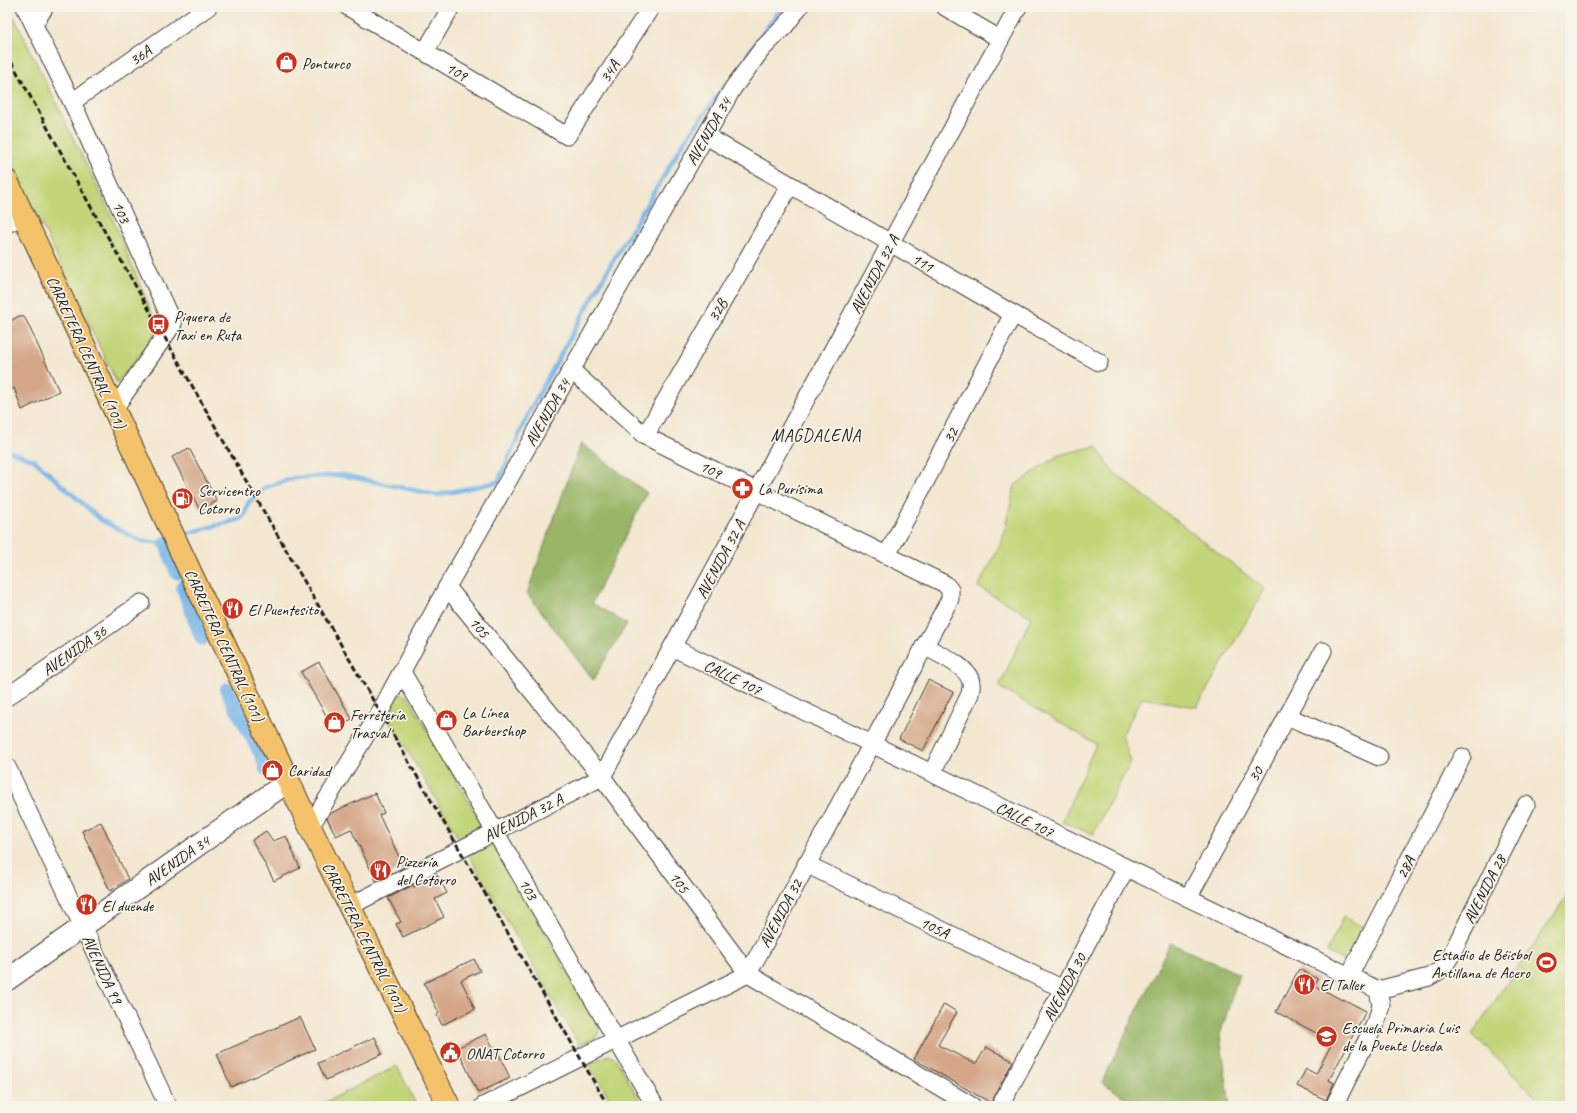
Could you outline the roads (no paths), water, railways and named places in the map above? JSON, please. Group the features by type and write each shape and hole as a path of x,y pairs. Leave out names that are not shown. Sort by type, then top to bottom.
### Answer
{"main road":[{"name":"CARRETERA CENTRAL (101)","path":"7,181 15,220 114,409 310,828 449,1106"}],"street":[{"name":"103","path":"25,7 72,102 173,324 114,409"},
{"path":"34,24 45,7"},
{"name":"36A","path":"72,102 208,7"},
{"name":"109","path":"348,7 567,136"},
{"path":"425,52 450,7"},
{"name":"34A","path":"567,136 651,7"},
{"name":"AVENIDA 34","path":"310,828 380,712 447,587 737,83 762,49 785,26 799,7"},
{"path":"945,7 1000,39"},
{"name":"AVENIDA 32 A","path":"350,906 602,777 1018,7"},
{"name":"111","path":"706,136 1099,362"},
{"name":"32B","path":"645,436 790,185"},
{"name":"32","path":"887,555 1014,314"},
{"name":"109","path":"571,370 645,436 887,555 944,584 950,590"},
{"name":"105","path":"447,587 602,777 748,974 972,1106"},
{"name":"AVENIDA 32","path":"748,974 806,864 950,600 950,590"},
{"name":"AVENIDA 36","path":"7,697 142,603"},
{"path":"924,646 961,667 968,674 972,684 970,694 932,773"},
{"name":"CALLE 107","path":"672,647 1378,990"},
{"name":"30","path":"1188,898 1323,651"},
{"name":"103","path":"402,672 655,1106"},
{"path":"1287,716 1379,757"},
{"name":"28A","path":"1349,976 1462,757"},
{"name":"AVENIDA 99","path":"7,767 168,1106"},
{"name":"AVENIDA 34","path":"7,980 289,781"},
{"name":"AVENIDA 28","path":"1378,990 1429,977 1442,969 1450,957 1526,805"},
{"name":"105A","path":"806,864 1063,990"},
{"name":"AVENIDA 30","path":"1000,1106 1063,990 1126,868"},
{"path":"483,1106 748,974"},
{"path":"1334,1106 1377,1020 1381,1005 1378,990"}],"waterway":[{"path":"748,54 782,7"},
{"path":"179,537 240,519 245,514 248,503 266,487 294,478 342,475 437,495 498,482 530,410 610,266 684,142 726,84"},
{"path":"7,450 34,460 101,520 141,541 169,542"},
{"path":"166,543 177,572"},
{"path":"183,587 202,638"},
{"path":"227,690 263,757 266,768"}],"railway":[{"path":"7,54 97,218 245,479 608,1106"}],"place":[{"name":"Ponturco","path":"286,63"},
{"name":"Piquera de Taxi en Ruta","path":"159,325"},
{"name":"La Purísima","path":"743,488"},
{"name":"Servicentro Cotorro","path":"182,499"},
{"name":"El Puentesito","path":"233,609"},
{"name":"La Línea Barbershop","path":"446,721"},
{"name":"Ferretería Trasval","path":"334,723"},
{"name":"Caridad","path":"273,770"},
{"name":"Pizzería del Cotorro","path":"381,870"},
{"name":"El duende","path":"87,905"},
{"name":"Estadio de Béisbol Antillana de Acero","path":"1546,963"},
{"name":"El Taller","path":"1304,984"},
{"name":"Escuela Primaria Luis de la Puente Uceda","path":"1327,1036"},
{"name":"ONAT Cotorro","path":"450,1053"}],"district":[{"name":"MAGDALENA","path":"816,435"}]}
